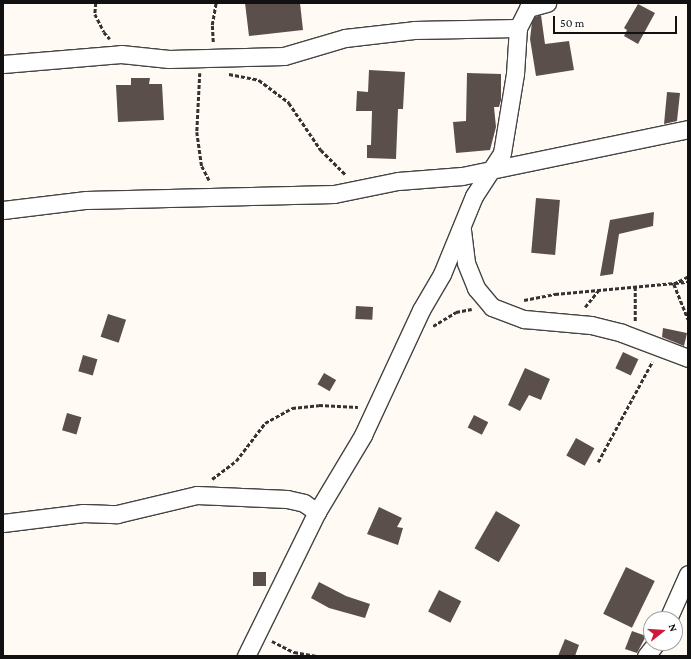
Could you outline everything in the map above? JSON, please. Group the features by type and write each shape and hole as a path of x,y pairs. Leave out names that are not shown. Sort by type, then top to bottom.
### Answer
{"street":[{"path":"246,656 317,512 363,435 422,310 442,274 474,196 502,153 515,74 518,28 528,8 547,3"},
{"path":"3,64 129,55 169,59 215,56 284,56 345,38 414,30 518,28"},
{"path":"3,210 86,200 334,194 398,181 462,176 688,129"},
{"path":"462,228 466,263 476,288 492,306 524,319 558,320 591,325 636,338 660,350 688,358"},
{"path":"3,523 83,513 117,514 197,495 288,499 304,503 317,512"},
{"path":"672,611 688,574"}],"path":[{"path":"96,3 95,14 104,32 129,55"},
{"path":"216,3 212,25 215,56 218,69 233,76 259,80 289,103 322,150 362,188"},
{"path":"215,56 201,65 198,132 202,166 213,186 225,196"},
{"path":"674,284 688,277"},
{"path":"428,329 456,312 555,294 688,282"},
{"path":"674,284 688,319"},
{"path":"636,287 636,338"},
{"path":"598,462 624,410 660,350"},
{"path":"211,480 236,461 265,423 292,408 319,405 374,409"},
{"path":"257,634 294,652 316,656"}],"building":[{"path":"245,3 300,3 303,30 249,36"},
{"path":"638,4 655,13 638,44 624,36 627,30 624,28"},
{"path":"541,15 545,44 569,41 574,70 536,76 530,39 532,22 535,17"},
{"path":"369,70 405,72 403,109 398,109 396,159 367,158 367,145 371,145 372,111 356,111 357,91 368,92"},
{"path":"467,73 501,74 501,100 499,107 494,107 496,127 490,150 456,153 453,122 466,121"},
{"path":"131,78 150,78 149,84 162,84 164,120 118,122 116,85 131,85"},
{"path":"667,92 680,93 677,121 664,124"},
{"path":"536,198 560,200 555,255 531,253"},
{"path":"654,212 653,226 619,234 613,274 600,276 610,220"},
{"path":"356,306 373,307 372,320 355,319"},
{"path":"108,314 126,320 119,343 101,337"},
{"path":"663,328 687,333 684,346 662,337"},
{"path":"623,352 638,359 631,375 615,368"},
{"path":"83,355 97,359 93,375 78,371"},
{"path":"525,368 550,379 541,400 529,395 520,411 508,405"},
{"path":"324,373 336,380 330,391 318,384"},
{"path":"67,413 81,417 76,434 62,430"},
{"path":"474,415 488,422 482,435 468,427"},
{"path":"576,438 594,448 585,466 566,455"},
{"path":"379,507 402,518 397,527 403,528 398,545 367,534"},
{"path":"496,511 520,525 499,562 475,548"},
{"path":"626,567 655,581 632,628 603,614"},
{"path":"253,572 266,572 266,586 253,586"},
{"path":"319,582 346,596 370,604 365,618 329,608 311,598"},
{"path":"439,590 461,601 450,623 428,611"},
{"path":"632,631 643,635 643,642 637,653 625,649"},
{"path":"565,639 579,645 575,656 558,656"}]}
